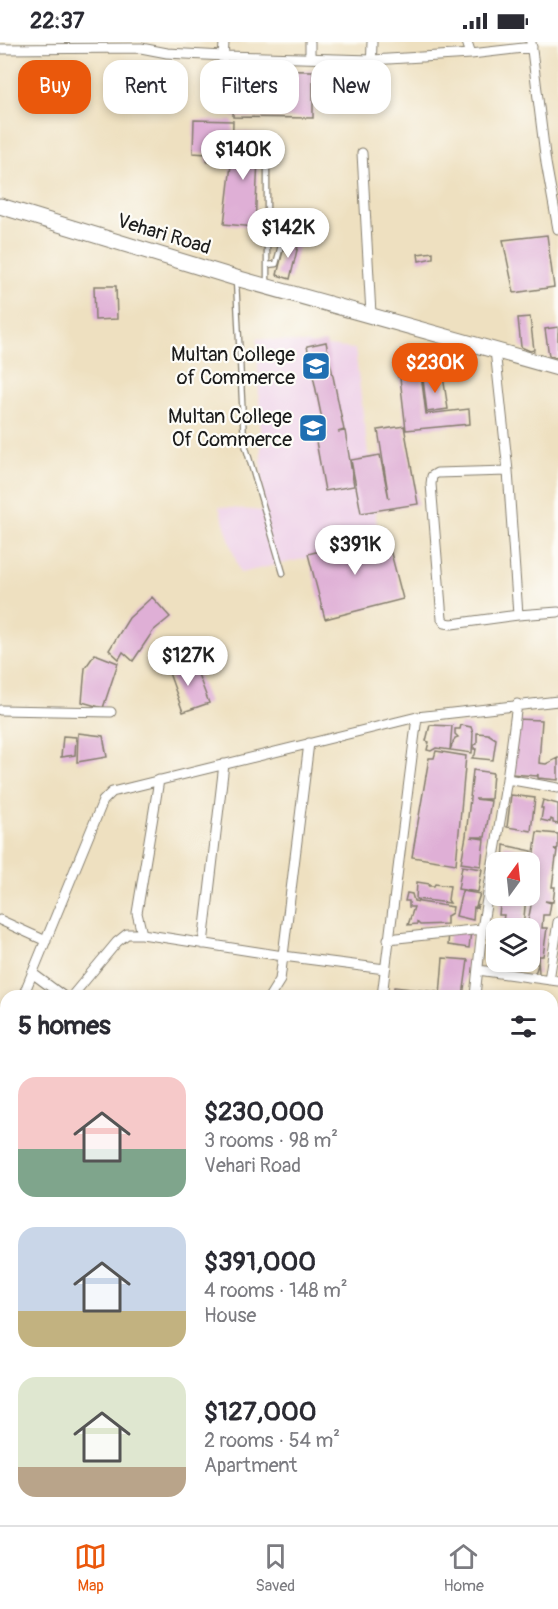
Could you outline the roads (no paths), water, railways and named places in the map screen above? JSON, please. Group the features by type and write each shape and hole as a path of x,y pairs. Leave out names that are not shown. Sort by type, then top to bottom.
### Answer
{"main road":[{"name":"Vehari Road","path":"0,206 236,278 558,368"}],"street":[{"path":"224,42 224,60"},
{"path":"310,42 310,58"},
{"path":"372,42 372,60"},
{"path":"467,42 471,54"},
{"path":"0,49 141,48 167,53 224,56 372,60 471,54 531,44 554,187 558,229"},
{"path":"362,153 371,314"},
{"path":"495,350 508,471 518,615"},
{"path":"508,471 437,473 432,476 430,484 442,619 445,623 452,624 558,612"},
{"path":"25,990 103,801 112,792 417,717 558,701"},
{"path":"476,990 482,929 517,704"},
{"path":"0,710 111,712"},
{"path":"383,990 417,717"},
{"path":"274,990 280,980 309,743"},
{"path":"203,944 224,764"},
{"path":"507,779 558,788"},
{"path":"142,934 137,913 159,780"},
{"path":"0,920 46,941"},
{"path":"478,970 553,981 558,922"},
{"path":"388,939 482,929"},
{"path":"77,990 117,942 127,934 142,934 385,969"},
{"path":"32,973 55,990"}],"lane":[{"path":"267,150 267,286"},
{"path":"267,265 276,264 283,238"},
{"path":"236,278 244,441 284,573"}],"place":[{"name":"Multan College of Commerce","path":"316,366"},
{"name":"Multan College Of Commerce","path":"313,428"}]}
